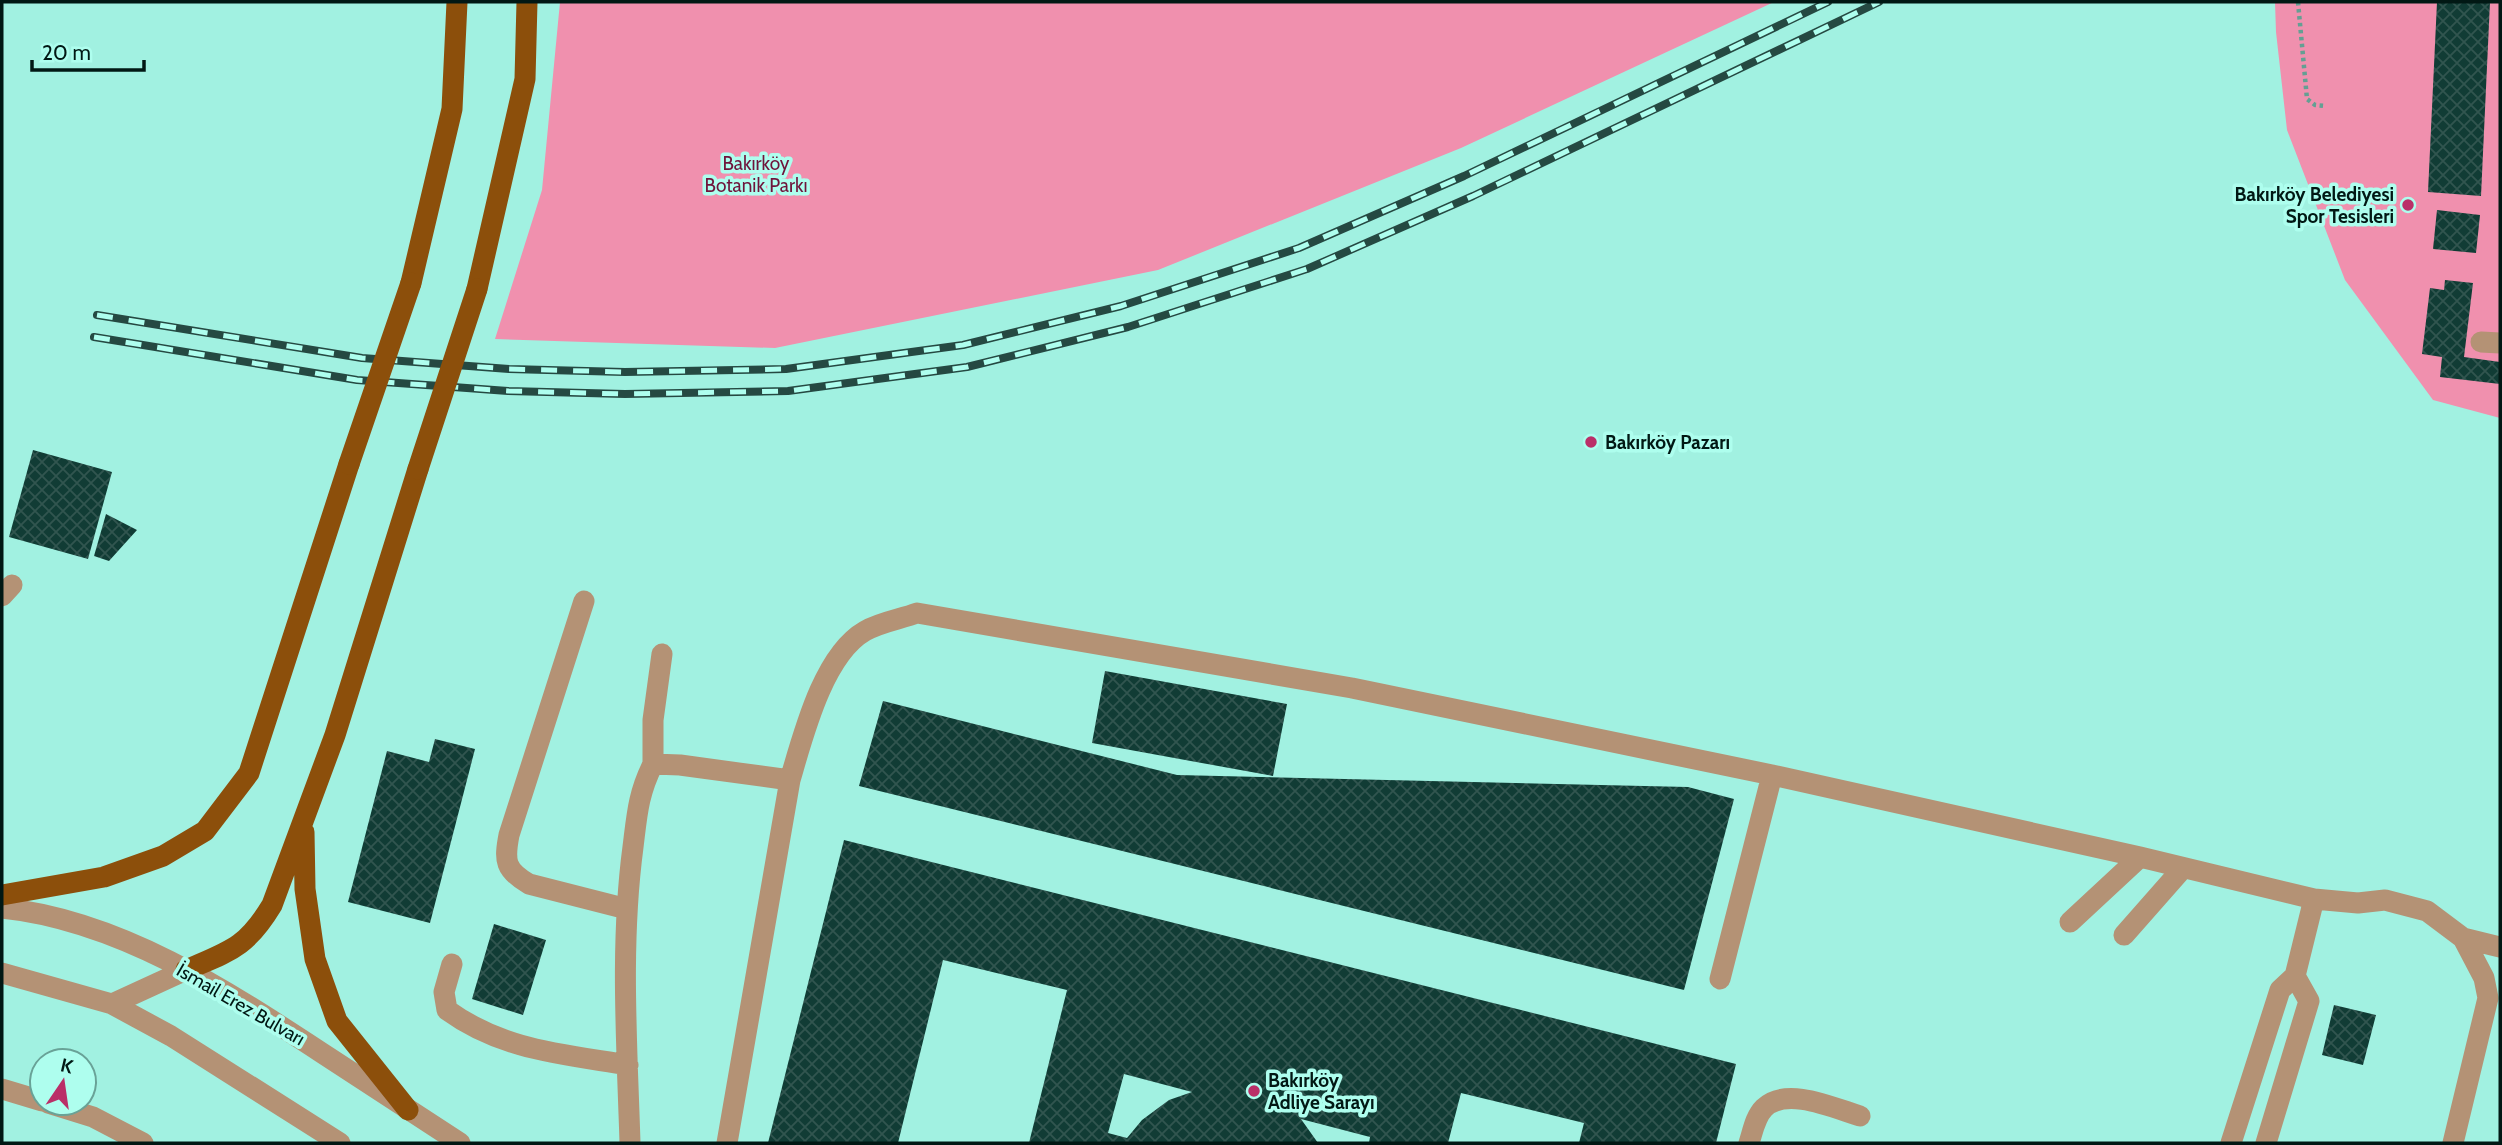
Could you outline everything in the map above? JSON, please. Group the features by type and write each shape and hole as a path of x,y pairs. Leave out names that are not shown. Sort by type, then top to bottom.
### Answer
{"main road":[{"path":"2,895 104,877 163,856 205,831 249,773 411,283 452,109 457,2"},
{"path":"186,970 234,950 258,928 272,905 335,735 477,289 525,79 527,2"},
{"path":"304,819 304,889 315,959 337,1021 408,1110"}],"street":[{"path":"584,601 509,835 506,854 508,866 517,877 529,884 627,909"},
{"path":"727,1143 790,780 809,713 839,654 865,631 917,613 1352,688 1772,775 2140,857 2314,899 2358,903 2385,900 2400,903 2427,911 2463,938 2500,947"},
{"path":"630,1143 627,894 642,787 653,764 653,720 662,653"},
{"path":"653,764 680,765 790,780"},
{"path":"1720,979 1772,775"},
{"path":"2070,922 2140,857"},
{"path":"2124,935 2183,869"},
{"path":"2231,1143 2280,990 2295,976 2314,899"},
{"name":"İsmail Erez Bulvarı","path":"2,908 75,923 119,939 186,970 251,1006 460,1143"},
{"path":"2453,1143 2488,998 2484,978 2463,938"},
{"path":"452,964 444,992 447,1010 463,1022 523,1048 628,1065"},
{"path":"112,1004 186,970"},
{"path":"2,973 112,1004 171,1036 340,1143"},
{"path":"2266,1143 2309,1000 2295,976"},
{"path":"2,1089 28,1097"},
{"path":"1749,1143 1754,1124 1765,1107 1781,1098 1807,1100 1860,1116"},
{"path":"93,1117 143,1143"}],"path":[{"path":"2298,2 2307,99 2315,106 2325,106"}],"green space":[{"name":"Bakırköy Botanik Parkı","path":"560,2 1774,2 1461,148 1158,270 775,348 495,339 542,190"},
{"name":"Bakırköy Belediyesi Spor Tesisleri","path":"2275,2 2500,2 2500,418 2433,400 2345,280 2287,130"}],"building":[{"path":"2437,2 2490,2 2481,196 2428,192"},
{"path":"2437,210 2480,215 2476,253 2433,249"},
{"path":"2445,280 2473,283 2464,357 2500,362 2500,384 2440,377 2442,357 2422,354 2430,288 2444,290"},
{"path":"33,450 112,472 88,559 9,537"},
{"path":"106,514 137,530 109,561 94,556"},
{"path":"1105,671 1287,704 1273,776 1092,743"},
{"path":"883,701 1177,775 1688,787 1734,799 1684,990 859,786"},
{"path":"435,739 475,749 430,923 348,902 387,751 429,762"},
{"path":"844,840 1736,1064 1716,1143 1579,1143 1584,1123 1461,1093 1448,1143 1369,1143 1370,1137 1301,1119 1318,1143 1029,1143 1067,990 943,960 898,1143 768,1143","holes":["1124,1074 1192,1092 1169,1100 1142,1120 1127,1138 1108,1133"]},
{"path":"494,924 546,940 523,1015 472,999"},
{"path":"2334,1005 2376,1015 2363,1065 2322,1055"}],"railway":[{"path":"97,315 362,358 509,369 625,372 786,369 963,345 1121,306 1299,248 1464,176 1828,2"},
{"path":"94,337 357,380 508,391 625,394 788,391 967,367 1128,327 1307,269 1473,196 1879,2"}],"place":[{"name":"Bakırköy Belediyesi Spor Tesisleri","path":"2408,205"},
{"name":"Bakırköy Pazarı","path":"1591,442"},
{"name":"Bakırköy Adliye Sarayı","path":"1254,1091"}]}
